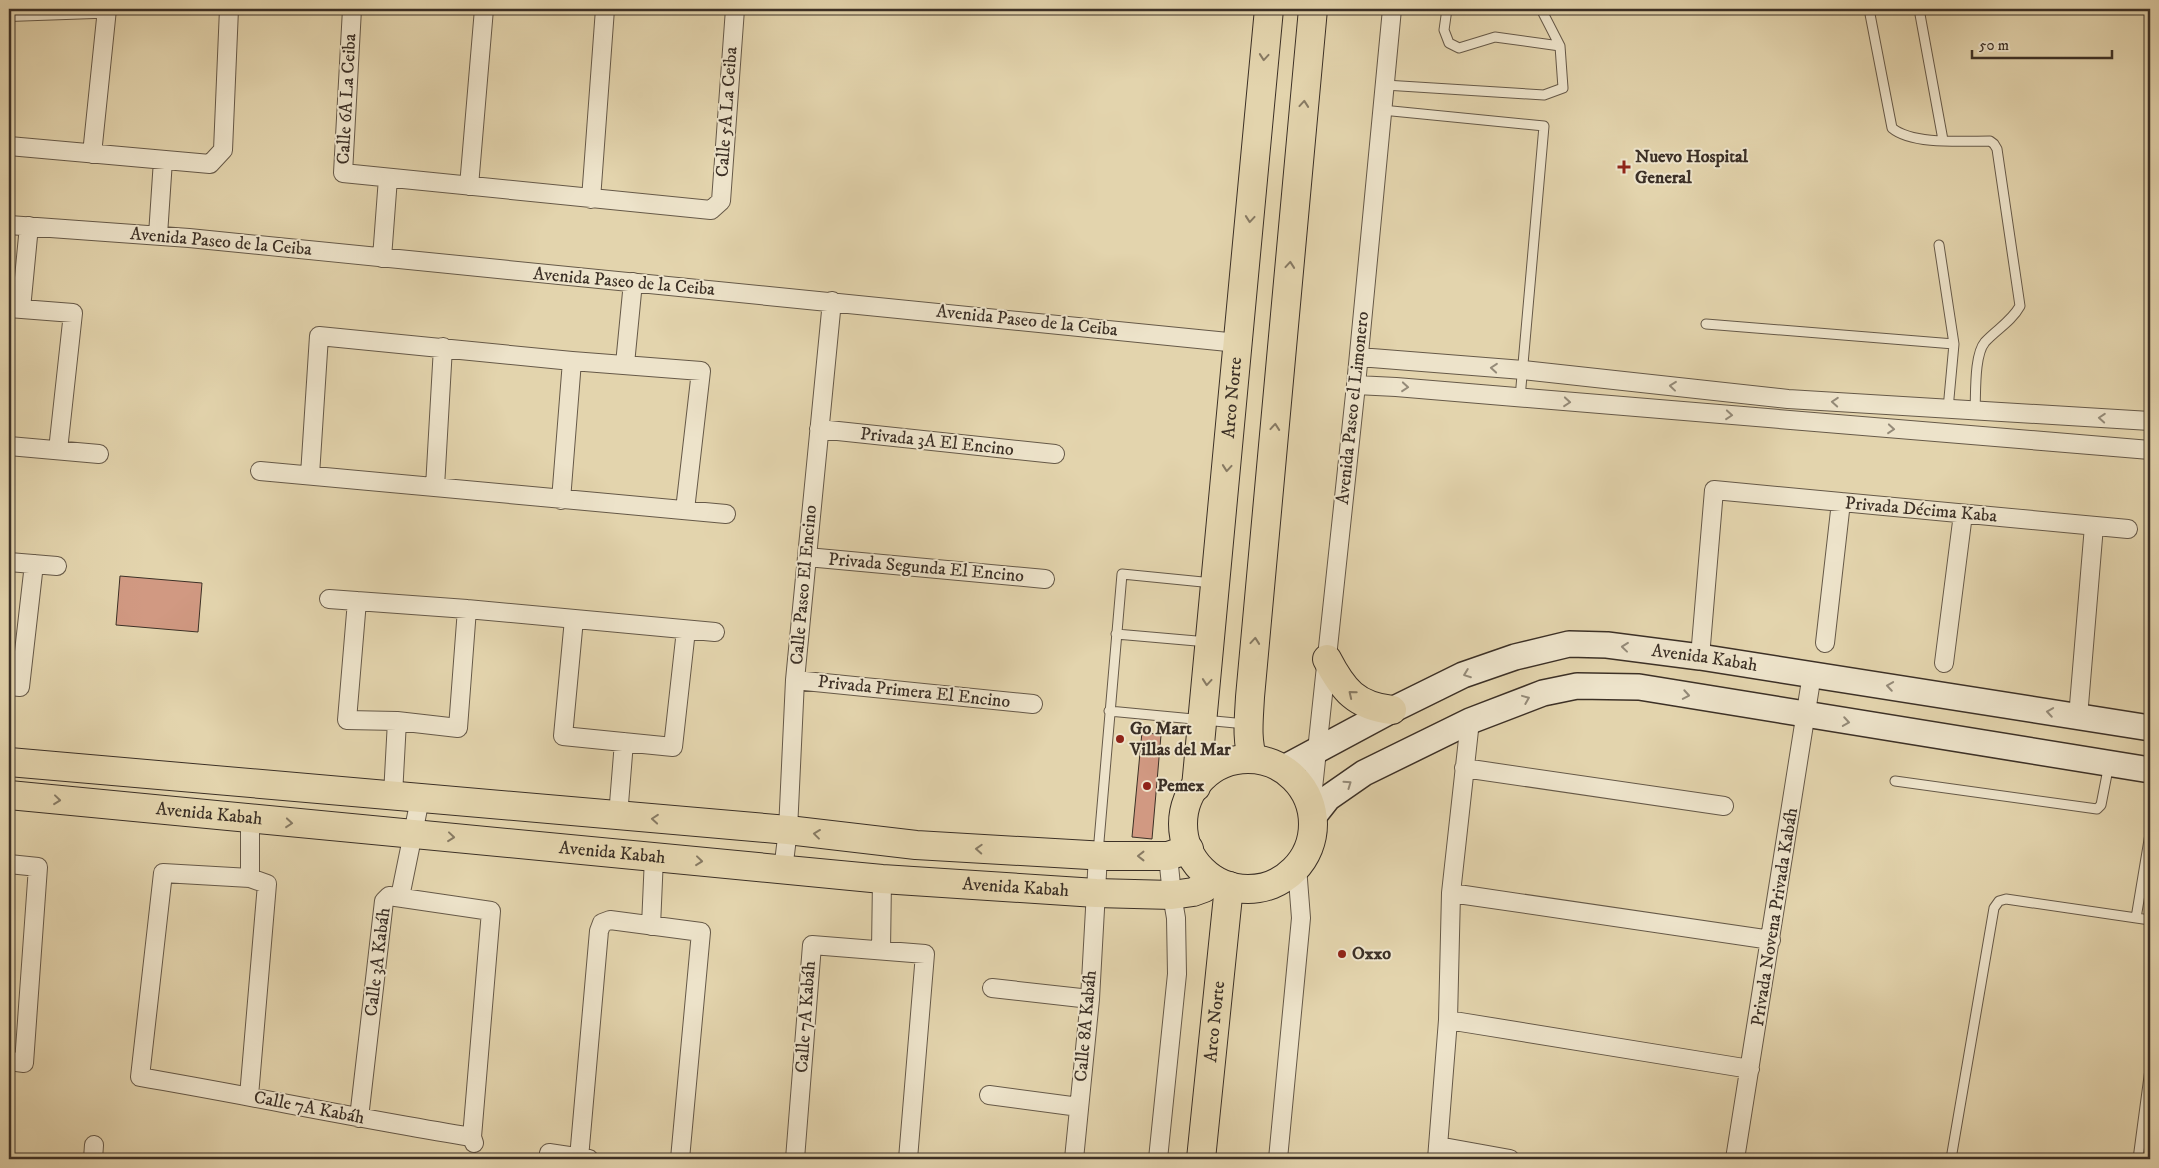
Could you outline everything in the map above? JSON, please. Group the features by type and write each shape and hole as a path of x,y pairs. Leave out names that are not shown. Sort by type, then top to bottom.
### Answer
{"main road":[{"name":"Arco Norte","path":"1196,787 1269,9"},
{"path":"1252,759 1248,724 1313,9"},
{"name":"Avenida Kabah","path":"1282,769 1392,710 1464,675 1515,657 1569,644 1607,645 1700,657 2150,728"},
{"path":"1327,659 1341,685 1349,693 1368,705 1392,710"},
{"path":"1312,812 1328,798 1364,773 1470,721 1543,692 1577,686 1638,687 1807,716 2150,770"},
{"path":"1252,759 1268,762 1282,769 1295,779 1305,792 1312,812 1312,835 1307,852 1297,867 1283,879 1266,887 1248,889 1222,883 1195,861 1178,853 1189,798 1196,787 1215,769 1226,763 1252,759"},
{"name":"Avenida Kabah","path":"9,762 788,830 916,845 1098,855 1178,853"},
{"name":"Avenida Kabah","path":"9,795 882,879 1096,893 1172,895 1222,883"},
{"name":"Arco Norte","path":"1200,1159 1222,883"}],"street":[{"path":"9,12 94,9"},
{"path":"92,154 107,9"},
{"path":"9,146 210,164 222,150 229,9"},
{"name":"Calle 6A La Ceiba","path":"352,9 343,173 711,210"},
{"path":"469,186 484,9"},
{"path":"591,198 605,9"},
{"name":"Calle 5A La Ceiba","path":"711,210 721,201 735,9"},
{"name":"Avenida Paseo el Limonero","path":"1312,812 1359,357 1392,9"},
{"path":"158,235 163,160"},
{"path":"382,258 388,178"},
{"name":"Avenida Paseo de la Ceiba","path":"9,224 158,235 1238,343"},
{"path":"29,226 15,308 73,313 58,450"},
{"path":"624,364 633,282"},
{"name":"Calle Paseo El Encino","path":"783,870 788,830 795,680 832,301"},
{"path":"310,475 319,336 572,361 701,371 685,510"},
{"path":"435,487 443,347"},
{"path":"1359,357 1523,370 1788,399 2150,422"},
{"path":"561,500 572,361"},
{"path":"1356,385 1396,386 2150,450"},
{"path":"1786,420 1788,399"},
{"name":"Privada 3A El Encino","path":"819,429 1056,454"},
{"path":"9,446 99,454"},
{"path":"260,471 726,514"},
{"name":"Privada Décima Kaba","path":"1700,657 1714,490 2128,530"},
{"path":"1825,643 1841,502"},
{"path":"1944,663 1963,514"},
{"path":"2078,717 2094,526"},
{"name":"Privada Segunda El Encino","path":"807,557 1045,579"},
{"path":"9,562 57,566"},
{"path":"9,686 20,687 34,564"},
{"path":"329,600 467,609 714,632"},
{"path":"357,601 347,720 397,722 458,728 467,609"},
{"path":"574,619 563,736 673,747 686,630"},
{"name":"Privada Novena Privada Kabáh","path":"1736,1159 1807,716 1812,674"},
{"name":"Privada Primera El Encino","path":"795,680 1034,704"},
{"path":"1470,721 1451,893 1448,1020 1438,1153 1510,1159"},
{"path":"393,795 397,722"},
{"path":"618,816 624,742"},
{"path":"1464,768 1724,806"},
{"path":"400,897 415,834 420,799"},
{"path":"249,1096 267,884 250,878 250,819"},
{"path":"1158,1159 1177,974 1176,918 1172,895 1178,853"},
{"name":"Calle 8A Kabáh","path":"1074,1159 1090,999 1098,855"},
{"path":"651,926 654,857"},
{"path":"9,864 38,867 24,1063 9,1061"},
{"path":"1278,1159 1301,918 1297,867"},
{"name":"Calle 7A Kabáh","path":"250,878 163,873 140,1077 249,1096 473,1140"},
{"path":"881,950 882,879"},
{"path":"1451,893 1771,940"},
{"name":"Calle 3A Kabáh","path":"359,1118 384,901 389,896 400,897 491,911 473,1140"},
{"path":"549,1153 584,1158 599,932 602,923 610,920 701,932 680,1159"},
{"name":"Calle 7A Kabáh","path":"796,1159 812,945 925,954 908,1159"},
{"path":"992,988 1090,999"},
{"path":"1448,1020 1750,1069"},
{"path":"989,1095 1079,1107"}],"lane":[{"path":"1448,9 1444,30 1449,43 1459,48 1495,37 1560,46"},
{"path":"1385,85 1544,95 1563,88 1560,46 1541,9"},
{"path":"1869,9 1892,128 1898,134 1907,136 1943,140 1990,141 1994,144 2020,306 2013,318 1985,343 1979,354 1975,410"},
{"path":"1919,9 1943,140"},
{"path":"1382,110 1544,126 1520,398"},
{"path":"1939,245 1954,344 1948,409"},
{"path":"1706,324 1954,344"},
{"path":"1098,855 1122,574 1216,583"},
{"path":"1116,634 1210,642"},
{"path":"1109,711 1248,724"},
{"path":"1895,781 2096,810 2101,805 2109,764"},
{"path":"2136,918 2150,834"},
{"path":"1951,1159 1994,908 1999,901 2006,899 2150,920"},
{"path":"2138,1159 2150,1069"}],"building":[{"path":"120,576 202,583 198,632 116,625"},
{"name":"Pemex","path":"1142,732 1161,735 1152,839 1132,837"}],"place":[{"name":"Nuevo Hospital General","path":"1624,167"},
{"name":"Go Mart Villas del Mar","path":"1120,739"},
{"name":"Pemex","path":"1147,786"},
{"name":"Oxxo","path":"1342,954"}]}
